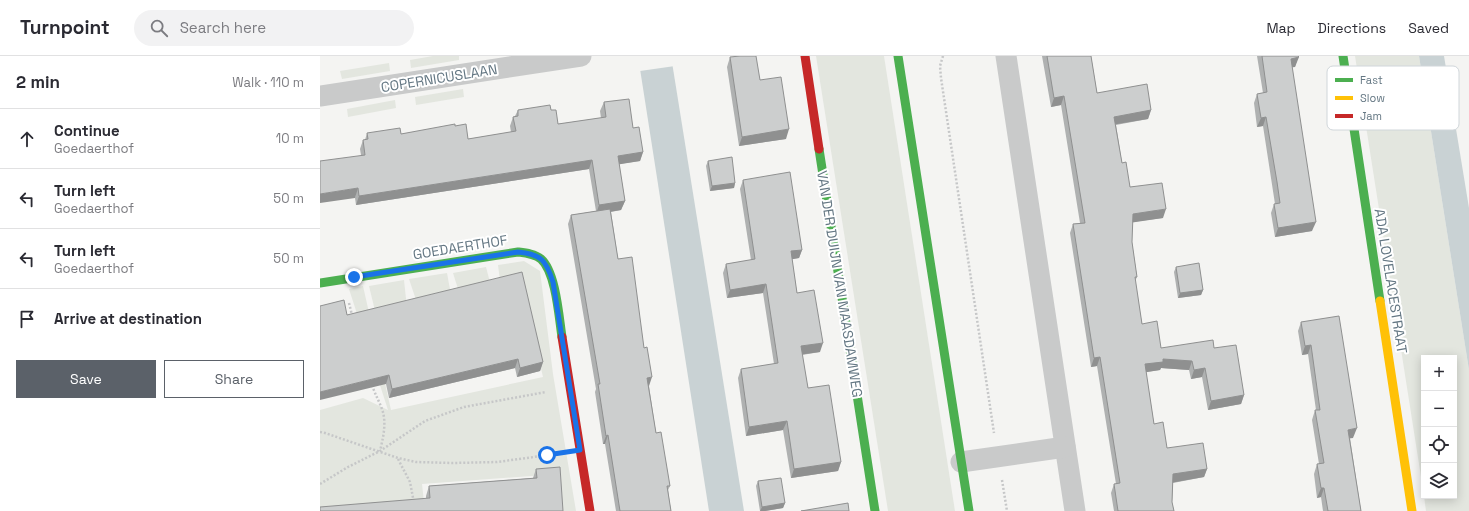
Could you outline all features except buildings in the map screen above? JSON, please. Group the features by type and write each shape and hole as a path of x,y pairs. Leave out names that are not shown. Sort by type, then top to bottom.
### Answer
{"street":[{"name":"COPERNICUSLAAN","path":"320,96 582,56"},
{"name":"VAN DER DUIJN VAN MAASDAMWEG","path":"805,56 875,511"},
{"path":"898,56 969,511"},
{"path":"1006,56 1075,511"},
{"name":"ADA LOVELACESTRAAT","path":"1343,56 1345,66"},
{"name":"ADA LOVELACESTRAAT","path":"1354,130 1412,511"},
{"name":"GOEDAERTHOF","path":"320,283 518,252 532,253 543,260 549,270 553,282 590,511"},
{"path":"961,462 1065,447"}],"path":[{"path":"943,56 940,66 941,78 1007,511"},
{"path":"342,279 352,316"},
{"path":"371,381 375,395 383,410 385,427 380,451"},
{"path":"320,484 348,467 380,451 425,421 464,407 570,388"},
{"path":"320,432 325,432 398,458 416,462 453,464 497,462 580,450"},
{"path":"398,458 410,482 414,504"}],"shaded area":[{"path":"433,56 459,56 459,60 411,68 410,60"},
{"path":"638,56 671,56 744,511 709,511"},
{"path":"816,56 884,56 955,511 888,511"},
{"path":"1355,56 1419,56 1421,66 1357,66"},
{"path":"1419,56 1444,56 1446,66 1421,66"},
{"path":"389,63 390,71 342,79 340,71"},
{"path":"463,89 464,97 416,105 415,97"},
{"path":"395,100 396,108 348,117 347,109"},
{"path":"1367,130 1431,130 1469,370 1469,511 1426,511 1424,499 1457,499 1457,355 1421,355 1421,477"},
{"path":"1431,130 1456,130 1469,208 1469,370"},
{"path":"524,261 540,271 553,374 576,511 561,511 558,474 422,484 425,511 320,507 320,410 363,398 388,410 349,289 363,286 391,410 543,377 520,278 500,281 498,265"},
{"path":"486,267 491,286 459,292 453,273"},
{"path":"447,273 451,295 417,303 409,279"},
{"path":"404,280 407,308 376,315 369,286"}],"pier":[{"path":"636,56 673,56 675,66 638,72"}],"traffic: fast":[{"path":"898,56 969,511"},
{"path":"1343,56 1345,66"},
{"path":"1354,130 1380,301"},
{"path":"819,149 875,511"},
{"path":"320,283 518,252 530,254 541,259 546,265 550,274 556,296 562,337"}],"traffic: slow":[{"path":"1380,301 1412,511"}],"traffic: jam":[{"path":"805,56 819,149"},
{"path":"562,337 590,511"}],"route":[{"path":"354,277 518,252 532,253 543,260 549,270 553,282 580,450 547,455"}]}
